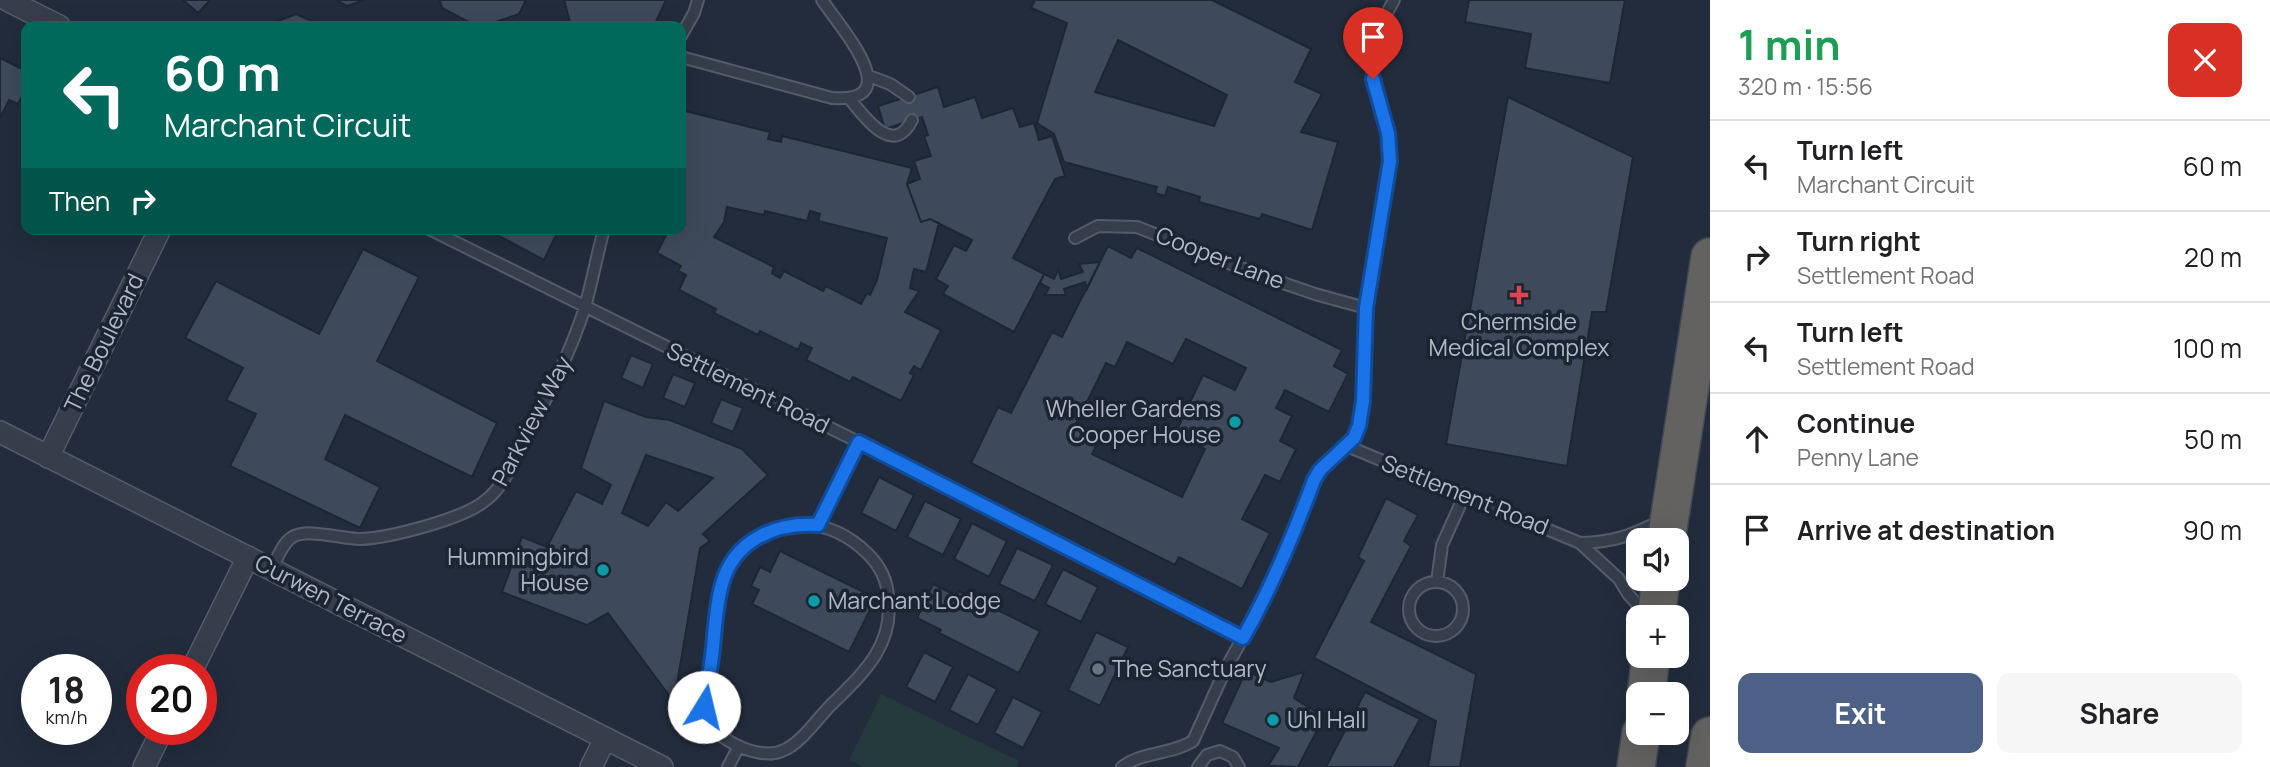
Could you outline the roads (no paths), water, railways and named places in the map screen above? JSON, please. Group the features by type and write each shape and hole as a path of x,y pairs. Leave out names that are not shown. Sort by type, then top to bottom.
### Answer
{"highway":[{"path":"1668,528 1710,257"},
{"path":"1704,767 1710,736"},
{"path":"1636,767 1639,745"}],"street":[{"path":"7,0 49,21"},
{"name":"The Boulevard","path":"48,457 157,235"},
{"name":"Curwen Terrace","path":"0,432 662,767"},
{"path":"200,654 248,557"},
{"path":"591,767 605,739"},
{"path":"144,767 155,745"}],"lane":[{"path":"686,27 698,0"},
{"path":"686,58 832,98 849,98 860,94 865,90 869,76 863,61 822,0"},
{"path":"1122,767 1144,755 1183,747 1194,741 1216,687 1280,567 1314,480 1320,470 1347,446 1359,426 1363,401 1366,308 1390,161 1388,133 1373,79 1371,57 1374,37 1394,0"},
{"path":"869,76 890,84 909,97"},
{"path":"849,98 870,124 884,134 904,132 912,120"},
{"name":"Cooper Lane","path":"1075,238 1098,226 1137,226 1254,273 1366,308"},
{"name":"Settlement Road","path":"441,235 859,442 1243,638"},
{"name":"Parkview Way","path":"272,569 286,543 300,534 377,538 476,508 498,489 569,352 585,306 603,235"},
{"path":"818,525 859,442"},
{"name":"Settlement Road","path":"1347,446 1580,543 1619,579 1638,605"},
{"path":"1437,582 1442,545 1465,495"},
{"path":"818,525 853,541 876,562 888,591 890,605 887,632 876,655 860,676 790,747 779,753 768,754 739,746 713,730 705,717 722,583 737,554 749,542 783,527 818,525"},
{"name":"Settlement Road","path":"1580,543 1626,537"},
{"path":"1437,582 1454,589 1459,596 1463,613 1454,629 1437,636 1414,625 1409,608 1415,593 1421,587 1437,582"},
{"path":"1194,741 1207,755"},
{"path":"728,767 739,746"},
{"path":"1198,767 1207,755 1220,751 1233,757 1238,767"}],"place":[{"name":"Chermside Medical Complex","path":"1519,295"},
{"name":"Wheller Gardens Cooper House","path":"1235,422"},
{"name":"Hummingbird House","path":"603,570"},
{"name":"Marchant Lodge","path":"814,601"},
{"name":"The Sanctuary","path":"1098,669"},
{"name":"Uhl Hall","path":"1273,720"}]}
